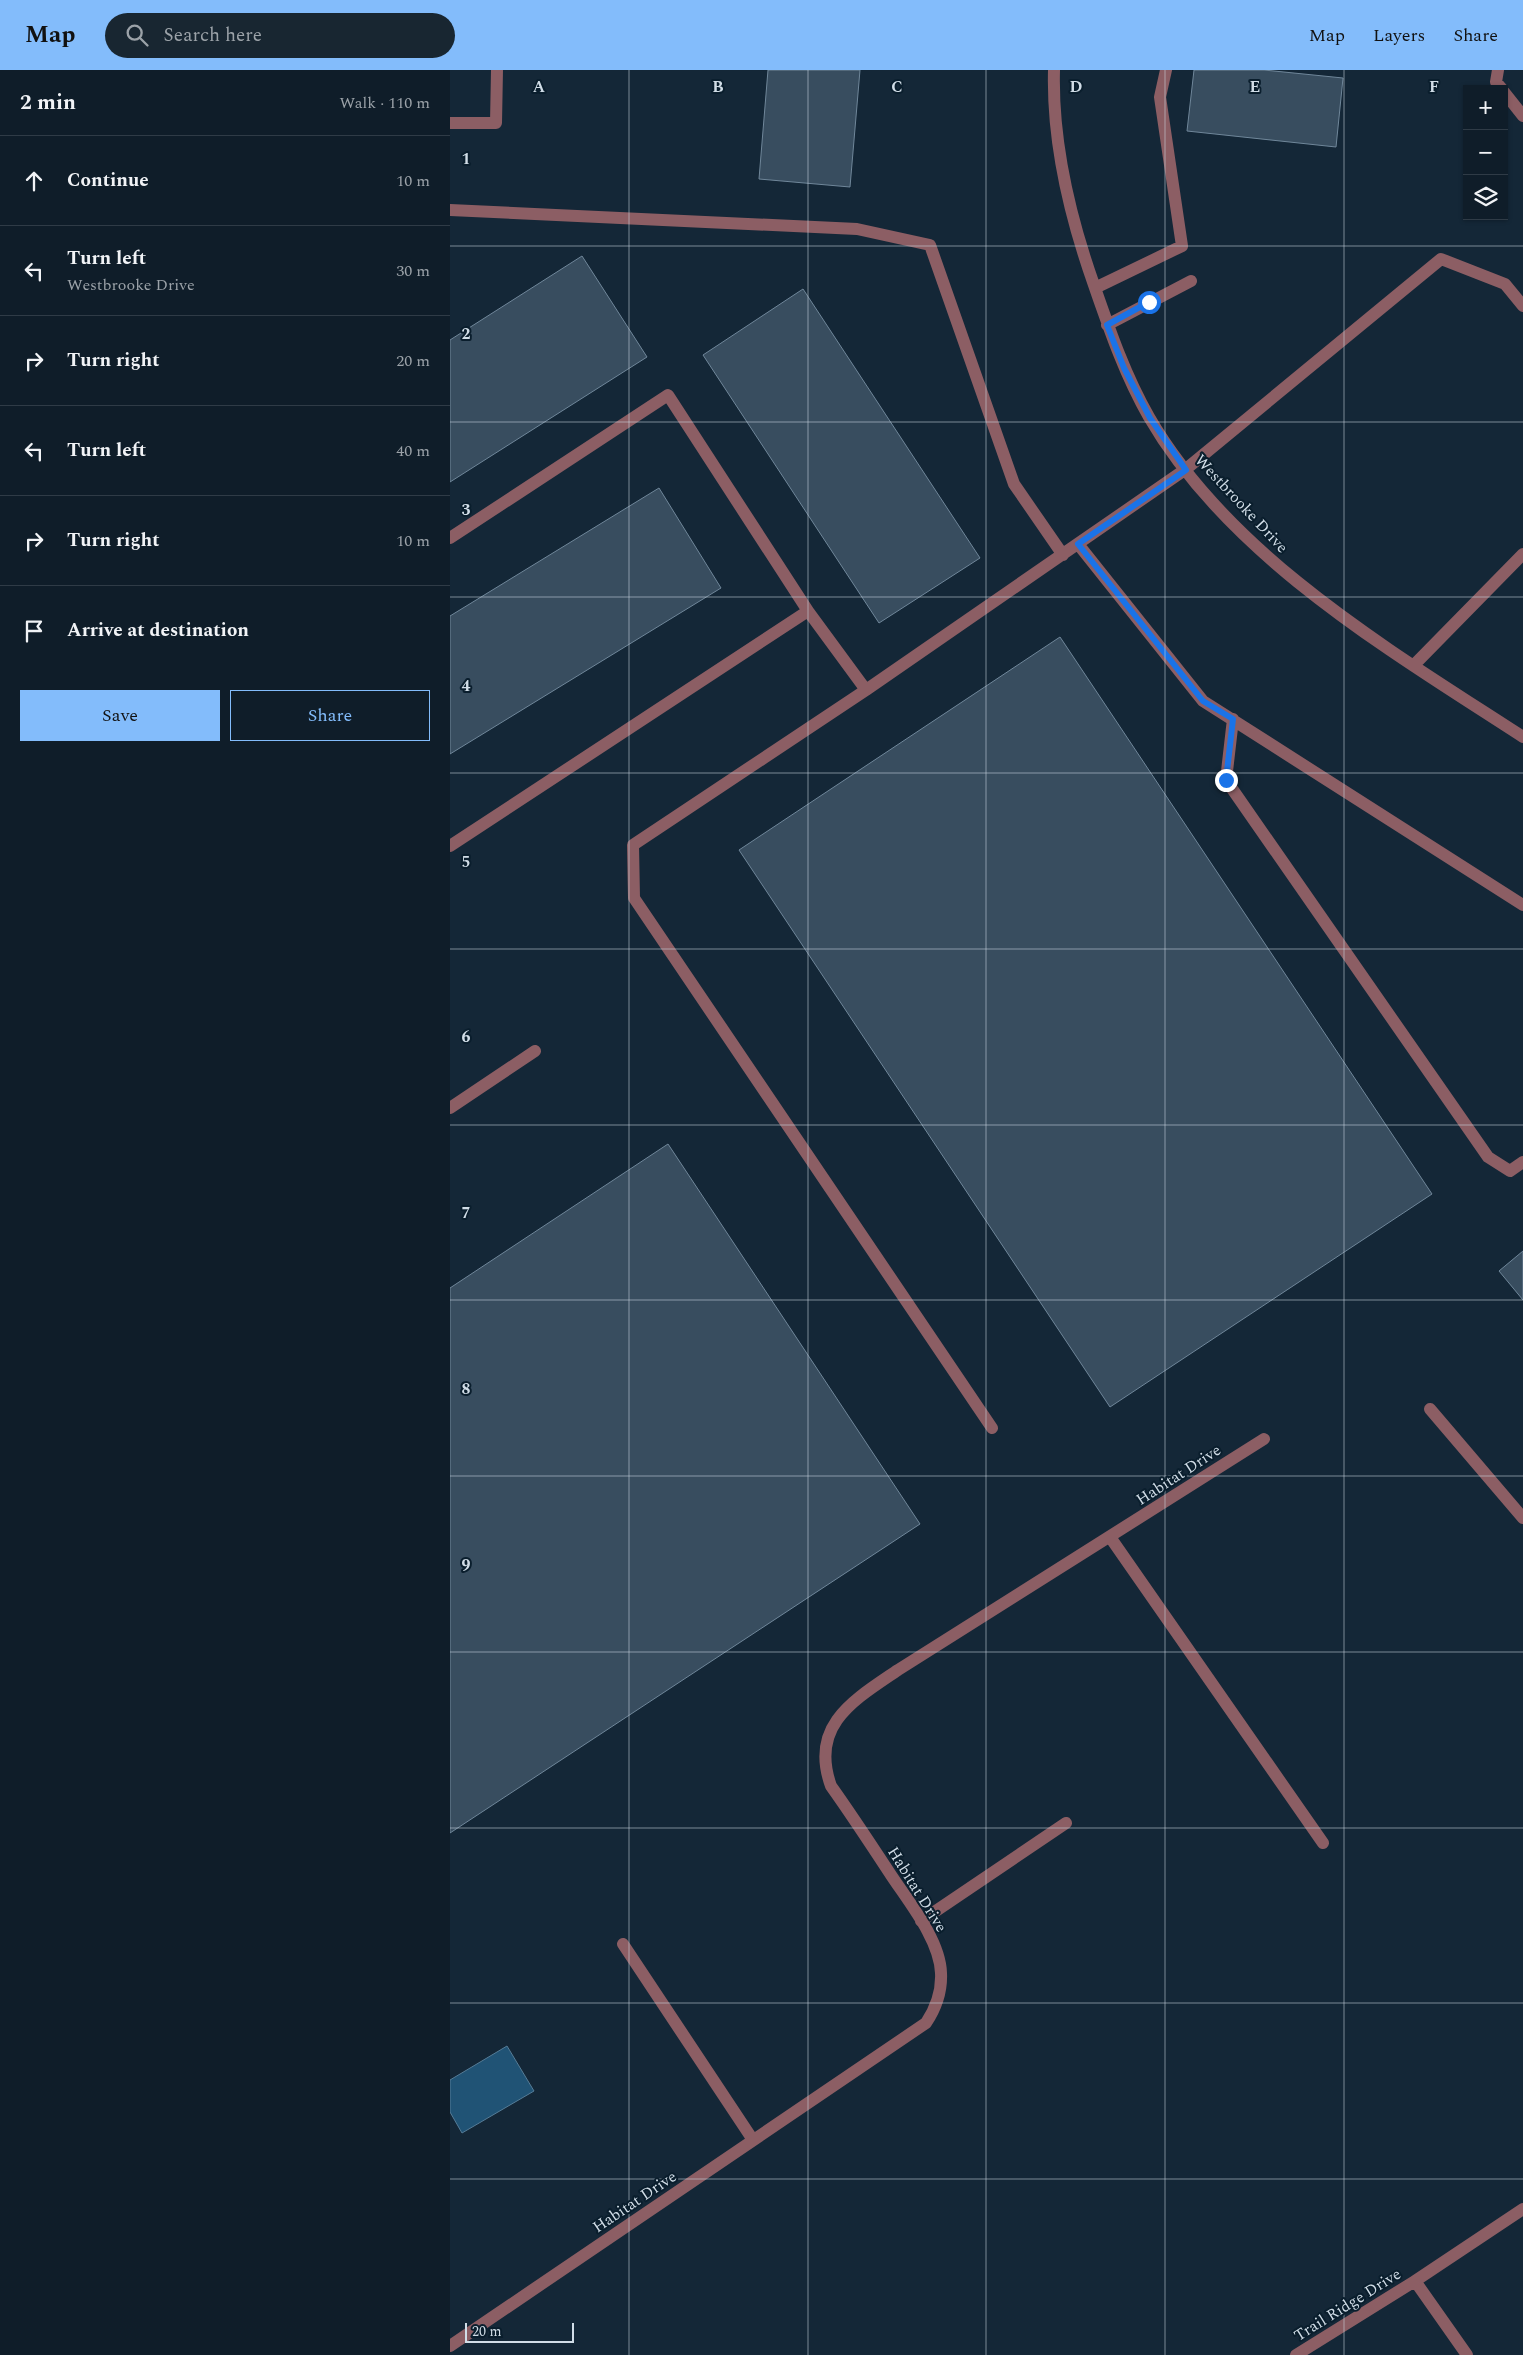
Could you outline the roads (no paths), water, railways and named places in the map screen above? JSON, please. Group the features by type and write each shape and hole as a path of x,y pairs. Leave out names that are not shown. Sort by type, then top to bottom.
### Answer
{"street":[{"path":"450,123 496,123 497,70"},
{"name":"Westbrooke Drive","path":"1054,70 1054,94 1062,167 1078,241 1124,368 1150,418 1186,470 1250,539 1303,588 1414,665 1521,733"},
{"path":"1095,288 1182,246 1160,97 1166,70"},
{"path":"1498,70 1496,82 1499,85"},
{"path":"1508,97 1523,116"},
{"path":"450,210 857,229 930,246 1014,484 1063,555"},
{"path":"992,1428 634,898 633,845 866,690 1186,470 1440,259 1505,284 1523,306"},
{"path":"1107,325 1191,282"},
{"path":"450,538 668,395 808,610 866,690"},
{"path":"1078,544 1203,701 1523,905"},
{"path":"1414,665 1523,554"},
{"path":"450,846 808,610"},
{"path":"1233,719 1226,780 1488,1157 1510,1171 1523,1162"},
{"path":"450,1108 535,1051"},
{"path":"1430,1409 1523,1518"},
{"name":"Habitat Drive","path":"450,2346 926,2023 936,2008 940,1993 941,1972 937,1953 922,1921 831,1786 825,1769 826,1738 834,1724 860,1696 1264,1439"},
{"path":"1110,1537 1323,1843"},
{"path":"922,1921 1066,1824"},
{"path":"623,1944 753,2140"},
{"name":"Trail Ridge Drive","path":"1296,2355 1415,2281 1523,2209"},
{"path":"1415,2281 1467,2355"}],"water":[{"path":"507,2046 534,2091 462,2133 450,2112 450,2080"}]}
